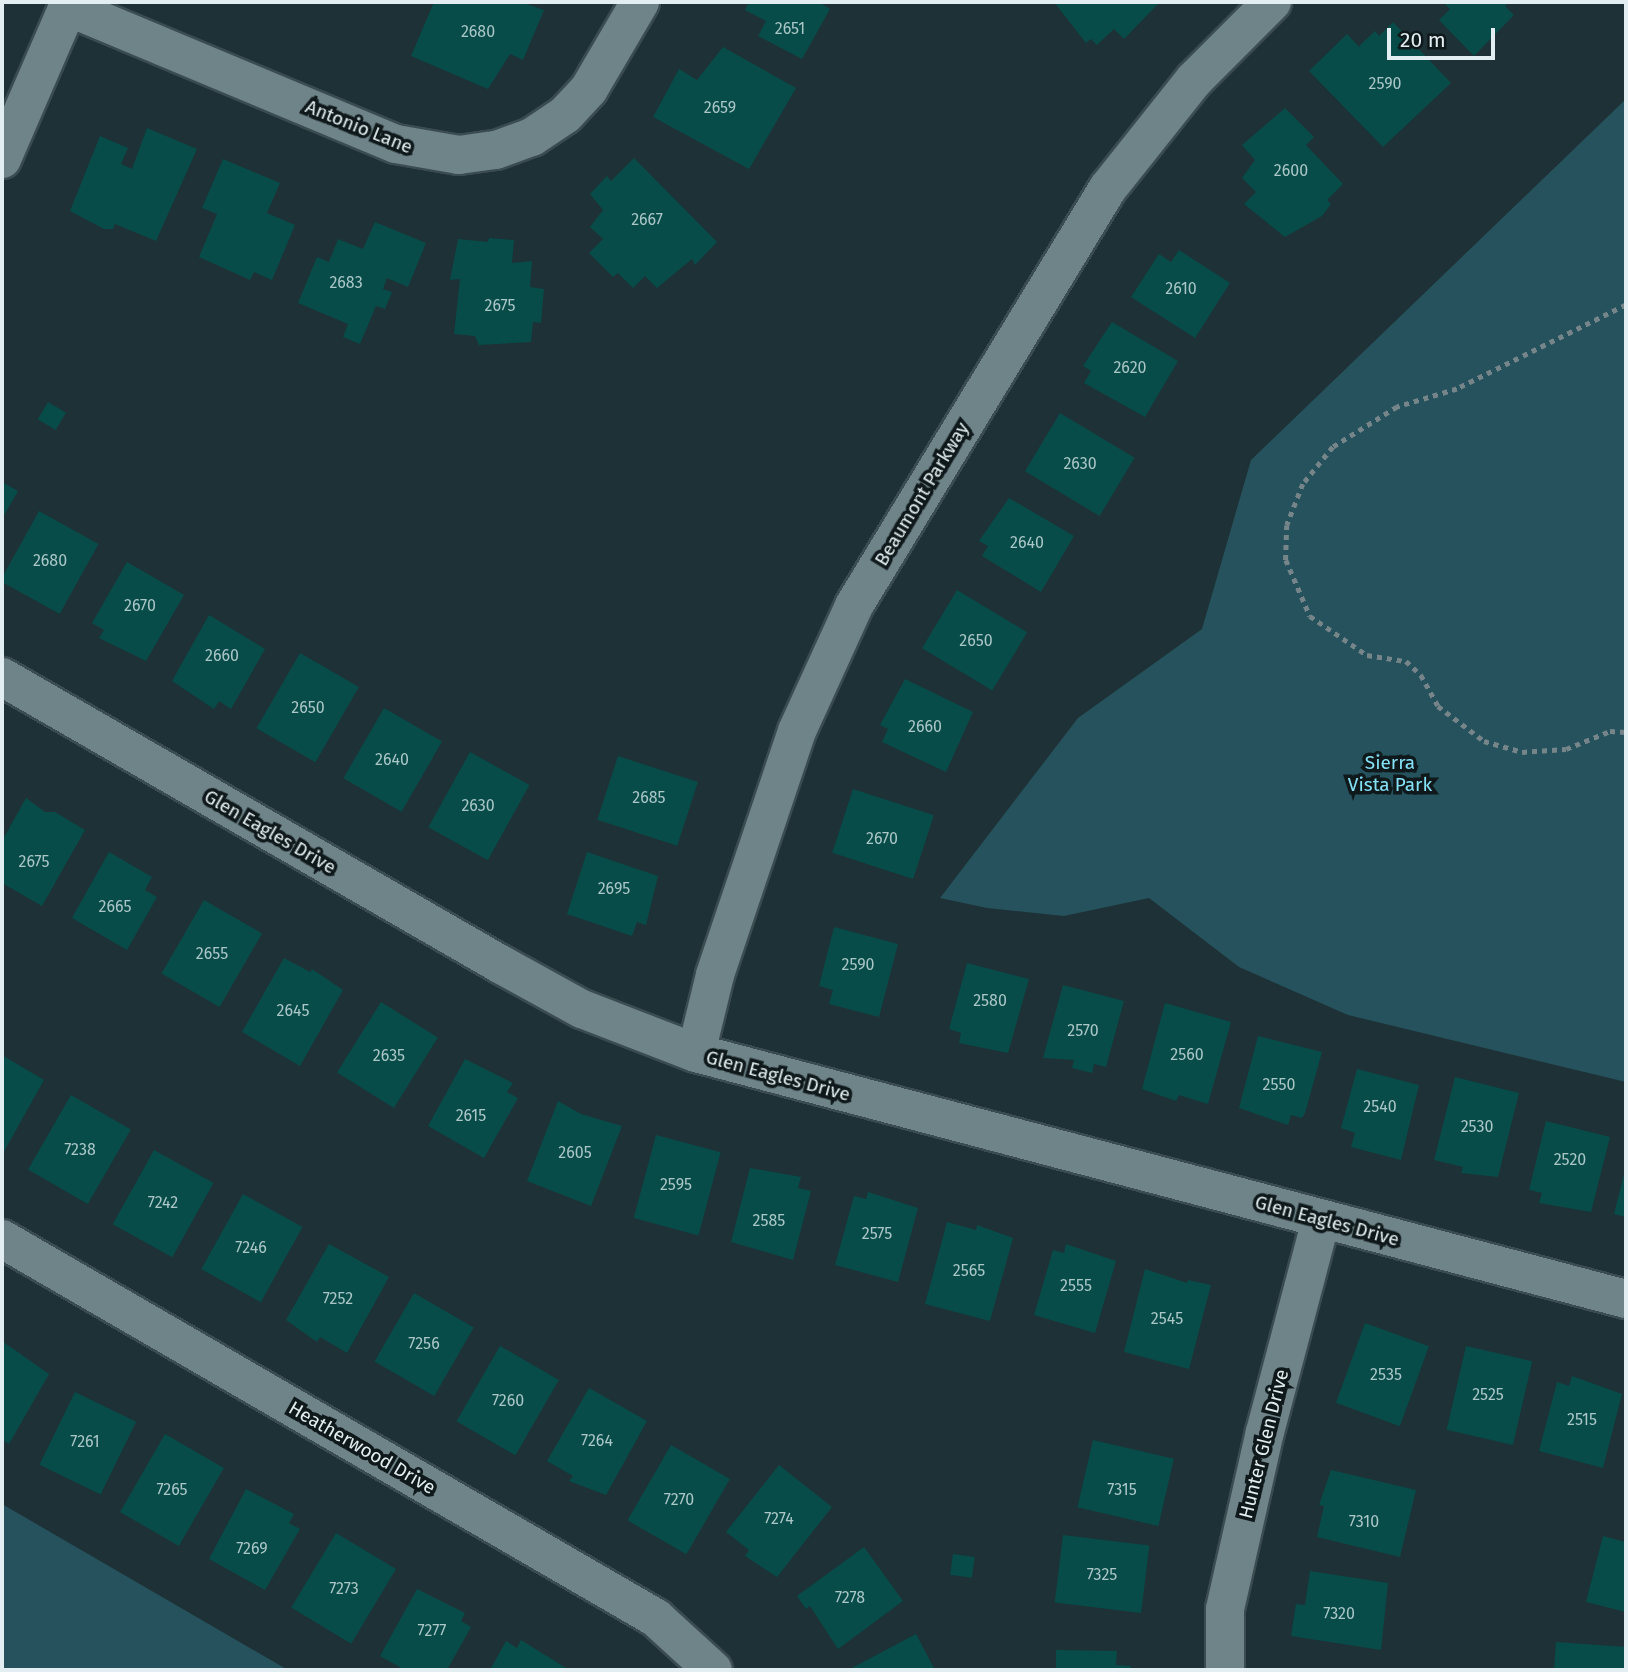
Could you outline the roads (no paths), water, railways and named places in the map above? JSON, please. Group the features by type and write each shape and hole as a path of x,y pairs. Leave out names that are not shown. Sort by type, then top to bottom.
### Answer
{"street":[{"name":"Antonio Lane","path":"69,4 396,144 458,155 508,146 565,115 589,89 640,2"},
{"name":"Beaumont Parkway","path":"695,1053 715,975 797,730 854,607 1108,188 1194,80 1272,2"},
{"path":"2,159 69,4"},
{"name":"Glen Eagles Drive","path":"2,677 523,977 582,1009 695,1053 1626,1299"},
{"name":"Hunter Glen Drive","path":"1225,1670 1226,1609 1265,1432 1321,1220"},
{"name":"Heatherwood Drive","path":"2,1239 656,1618 713,1670"}],"park label":[{"name":"Sierra Vista Park","path":"1390,774"}]}
